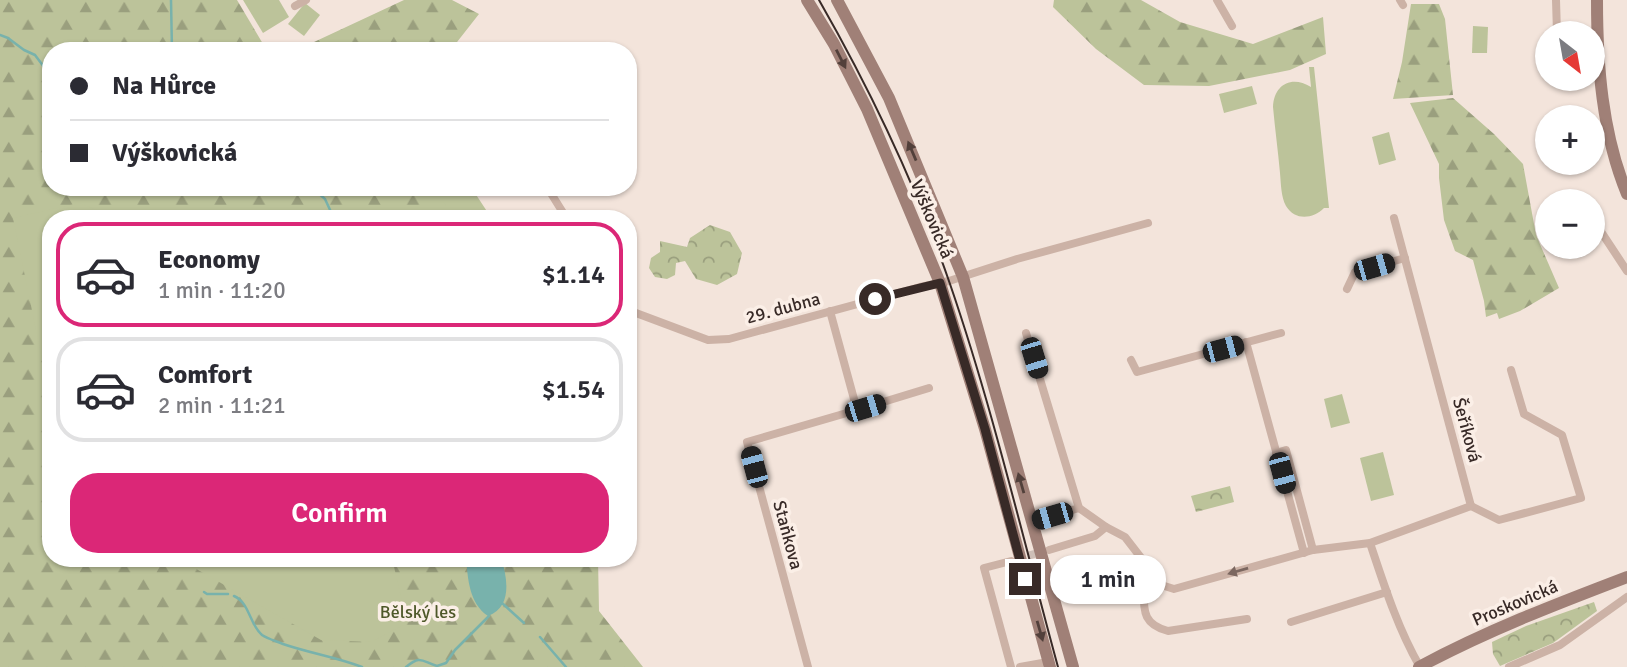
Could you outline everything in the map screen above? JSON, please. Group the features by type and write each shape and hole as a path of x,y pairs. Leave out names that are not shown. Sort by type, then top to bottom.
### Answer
{"street":[{"path":"295,6 306,0"},
{"name":"Výškovická","path":"807,0 834,44 867,109 944,282 1049,664"},
{"name":"Výškovická","path":"836,0 889,98 962,276 1073,667"},
{"path":"1217,0 1232,26"},
{"path":"1556,0 1557,21"},
{"path":"1597,0 1597,21"},
{"path":"1599,91 1610,142 1627,194"},
{"name":"Šeříková","path":"1394,218 1471,506"},
{"name":"29. dubna","path":"637,313 708,340 729,339 944,282 1148,223"},
{"path":"1605,238 1627,271"},
{"path":"1347,289 1355,272 1405,258"},
{"path":"830,312 857,410"},
{"path":"1026,333 1079,508 1125,537 1142,559 1155,583 1174,589 1313,550 1370,543 1471,506 1499,520 1581,498 1562,435 1524,414 1511,370"},
{"path":"1131,360 1137,372 1281,333"},
{"path":"1246,342 1304,553"},
{"name":"Staňkova","path":"808,667 747,442 929,388"},
{"path":"1276,453 1286,450 1313,550"},
{"path":"1032,522 1079,508"},
{"path":"1049,550 1095,536 1106,527"},
{"path":"1370,543 1387,592 1420,667"},
{"path":"1011,561 984,568 1012,667"},
{"name":"Proskovická","path":"1420,667 1513,622 1627,576"},
{"path":"1144,591 1145,612 1150,623 1168,631 1247,619"},
{"path":"1291,622 1387,592"},
{"path":"1509,667 1560,645 1627,597"},
{"path":"1020,667 1049,664"}],"green space":[{"name":"Bělský les","path":"0,0 237,0 262,42 42,42 42,196 477,196 486,210 42,210 42,567 598,567 599,611 643,667 0,667"},
{"path":"243,0 279,0 289,17 263,33"},
{"name":"Bělský les","path":"404,0 452,0 479,14 457,42 314,42"},
{"path":"1054,0 1141,0 1180,22 1253,44 1323,17 1326,54 1290,70 1209,86 1144,85 1096,49 1053,7"},
{"path":"305,3 320,15 304,36 288,24"},
{"path":"1411,4 1439,4 1445,19 1453,95 1393,99"},
{"path":"1473,26 1488,27 1487,53 1472,53"},
{"path":"1309,67 1314,67 1329,208 1304,217 1290,211 1283,199 1273,107 1277,92 1285,84 1297,82 1311,87"},
{"path":"1252,86 1257,104 1224,113 1219,94"},
{"path":"1453,98 1523,164 1535,230 1535,259 1546,259 1559,288 1520,311 1499,319 1497,313 1486,317 1473,260 1455,251 1444,220 1439,164 1410,103"},
{"path":"1389,132 1396,160 1379,165 1372,137"},
{"path":"440,196 475,196 482,207 478,210 448,210"},
{"path":"79,203 97,210 48,210"},
{"path":"42,211 42,359 13,218"},
{"path":"710,225 730,232 742,253 737,274 717,285 696,279 685,261 676,263 675,275 667,279 655,277 649,268 651,258 660,252 660,241 687,247 690,238"},
{"path":"1342,394 1350,423 1331,428 1324,399"},
{"path":"1383,452 1394,495 1371,501 1360,458"},
{"path":"1230,486 1234,502 1196,512 1191,496"},
{"path":"193,567 394,567 407,623 371,642 321,640"},
{"path":"1594,602 1597,611 1553,643 1500,666 1493,654 1492,642 1526,626"}],"water":[{"path":"467,567 503,567 505,599 496,612 488,616 482,611 473,597"}],"waterway":[{"path":"171,0 172,42"},
{"path":"0,35 35,55 42,64"},
{"path":"322,196 330,210"},
{"path":"204,592 228,594"},
{"path":"234,596 243,604 254,625 264,636 362,667"},
{"path":"502,603 524,623"},
{"path":"406,667 418,660 437,666 446,663 455,650 489,616"},
{"path":"540,637 566,667"}],"tunnel":[{"path":"1017,559 1045,551"}],"tram line":[{"path":"819,0 891,139 937,247 966,331 994,426 1058,667"}],"route":[{"path":"875,299 940,283 985,429 1025,579"}]}
